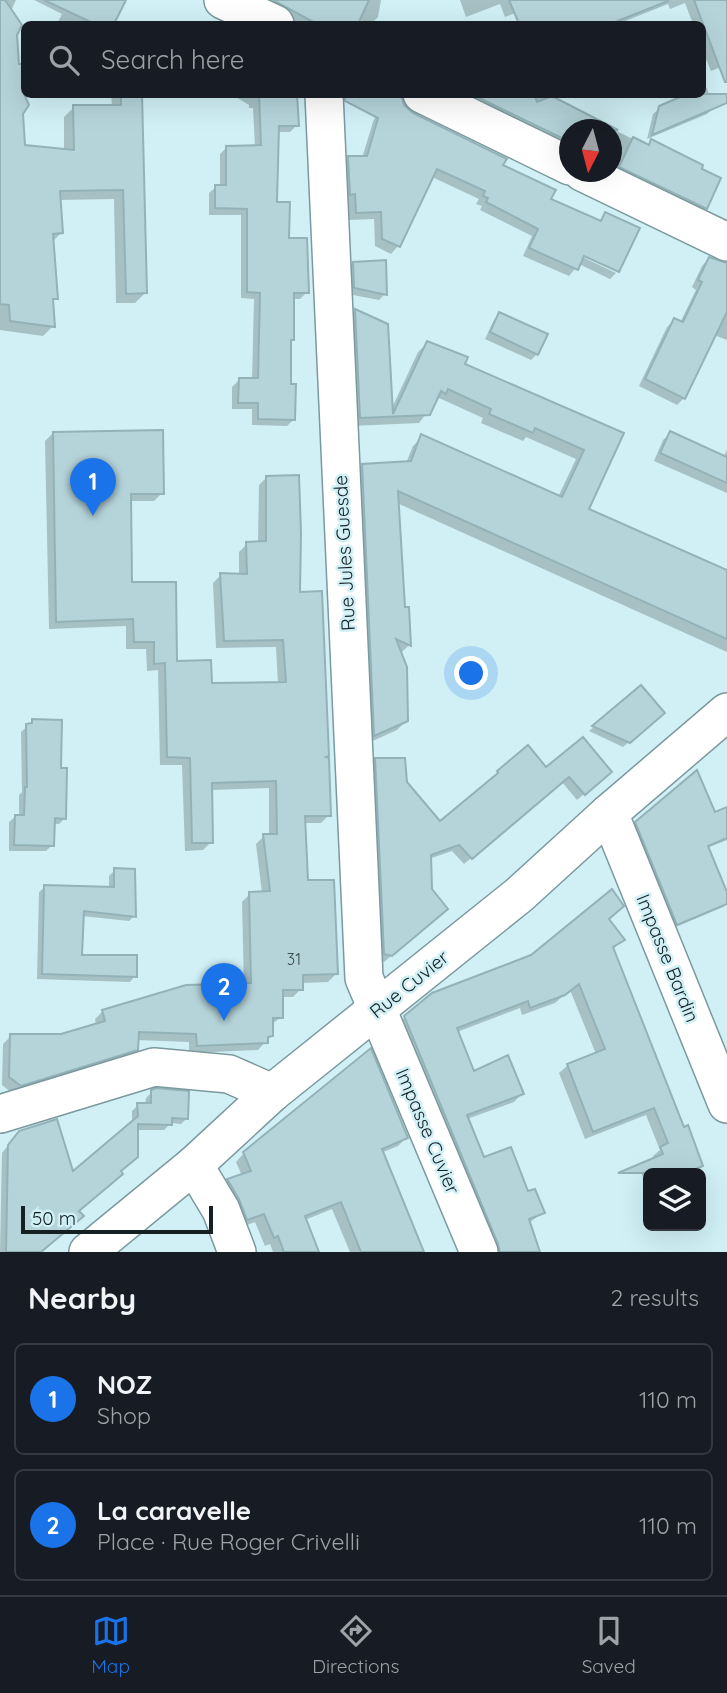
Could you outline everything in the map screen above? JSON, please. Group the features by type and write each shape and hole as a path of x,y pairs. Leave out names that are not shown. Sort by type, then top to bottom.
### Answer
{"street":[{"path":"223,0 268,21"},
{"name":"Rue Jules Guesde","path":"324,98 364,978 377,1009"},
{"path":"430,98 559,161"},
{"path":"603,182 727,242"},
{"name":"Rue Cuvier","path":"88,1252 194,1165 272,1093 519,895 609,813 727,712"},
{"name":"Impasse Bardin","path":"609,813 727,1104"},
{"name":"Impasse Cuvier","path":"377,1009 479,1252"},
{"path":"0,1114 154,1067 229,1074 272,1093"},
{"path":"194,1165 221,1210 237,1252"}],"building":[{"path":"0,0 5,0 21,24 17,35 21,64 21,98 26,98 29,105 23,114 25,145 74,150 73,105 121,105 121,98 142,98 147,293 126,294 123,190 60,191 63,233 53,234 58,299 53,299 55,327 10,321 9,305 0,304"},
{"path":"44,0 126,0 116,21 89,21"},
{"path":"273,0 369,0 359,21 312,21"},
{"path":"509,0 668,0 618,21 518,21"},
{"path":"694,0 727,0 727,82 706,32 706,21 702,21"},
{"path":"706,94 727,94 727,103 652,135 659,106 678,98 706,98"},
{"path":"259,98 297,98 299,126 279,126 277,202 290,202 289,238 307,238 309,293 294,293 291,384 296,384 295,420 258,419 258,403 238,403 239,378 258,378 260,293 247,292 247,209 215,208 215,185 226,185 226,146 261,145"},
{"path":"345,98 402,98 404,105 413,113 507,159 503,165 556,190 551,199 601,221 605,212 640,228 619,272 584,256 578,270 529,248 538,229 486,202 488,198 483,196 485,191 437,169 400,247 382,239 381,212 356,213 355,194 350,195 348,156 367,156 378,118 345,101"},
{"path":"479,98 536,98 537,102 556,98 597,119 559,119 559,137"},
{"path":"633,137 649,145 651,139 703,165 702,169 721,178 707,209 622,168 622,161"},
{"path":"709,257 727,263 727,312 685,399 645,379 674,318 683,322 702,282 698,280"},
{"path":"386,260 387,295 354,288 353,262"},
{"path":"355,309 388,324 393,414 427,341 468,357 465,364 624,433 589,509 727,570 727,639 398,491 405,607 409,607 411,646 396,639 407,667 408,721 374,736 362,464 411,461 421,434 562,497 584,450 535,428 533,433 489,414 491,409 448,389 446,394 441,391 430,415 360,418"},
{"path":"499,312 548,334 538,355 490,332"},
{"path":"163,430 164,494 131,494 132,582 176,582 177,661 211,660 212,683 286,682 283,640 224,641 220,573 247,574 246,542 266,541 266,476 299,475 300,592 322,591 329,756 326,757 329,758 331,816 305,816 308,880 334,880 338,974 303,975 303,990 283,990 283,1018 273,1018 273,1036 268,1037 268,1043 197,1046 196,1034 139,1032 138,1050 21,1086 9,1077 10,1034 61,1034 105,1021 102,1010 186,985 251,983 249,892 270,891 263,834 277,834 276,781 212,783 213,843 192,843 190,758 167,757 165,663 154,664 154,642 134,642 133,619 56,622 53,432"},
{"path":"670,431 727,457 727,483 660,453"},
{"path":"641,685 665,713 630,743 592,726"},
{"path":"32,719 62,720 61,768 67,768 66,819 55,818 54,846 14,845 15,815 24,815 27,787 26,724 32,723"},
{"path":"583,737 612,772 585,795 569,777 472,859 459,845 431,855 432,889 448,909 392,956 384,954 375,758 405,758 407,782 440,821 528,745 546,767"},
{"path":"697,770 715,812 727,807 727,838 708,846 727,892 727,904 677,925 635,822"},
{"path":"114,868 135,869 136,917 84,911 82,955 137,955 137,977 42,974 44,885 114,887"},
{"path":"612,889 624,906 609,919 625,940 613,947 684,1127 688,1125 703,1166 643,1168 643,1173 618,1173 663,1154 660,1147 668,1143 654,1108 593,1132 567,1064 605,1049 579,984 565,995 530,1008 528,1001 457,1028 474,1071 508,1055 524,1094 467,1115 484,1157 511,1147 528,1191 535,1189 545,1213 529,1219 540,1252 500,1252 404,1016 432,993 531,955"},
{"path":"371,1048 408,1138 382,1149 424,1252 361,1252 341,1202 305,1216 319,1252 284,1252 278,1236 274,1238 264,1214 247,1220 227,1179 251,1171 243,1152"},
{"path":"156,1088 189,1091 188,1119 172,1118 172,1125 138,1124 138,1157 121,1171 123,1174 79,1211 84,1216 41,1252 6,1252 8,1145 19,1131 57,1119 73,1171 138,1116 137,1103 151,1103 151,1090"}],"place":[{"name":"NOZ","path":"93,516"},
{"name":"La caravelle","path":"224,1021"}]}
